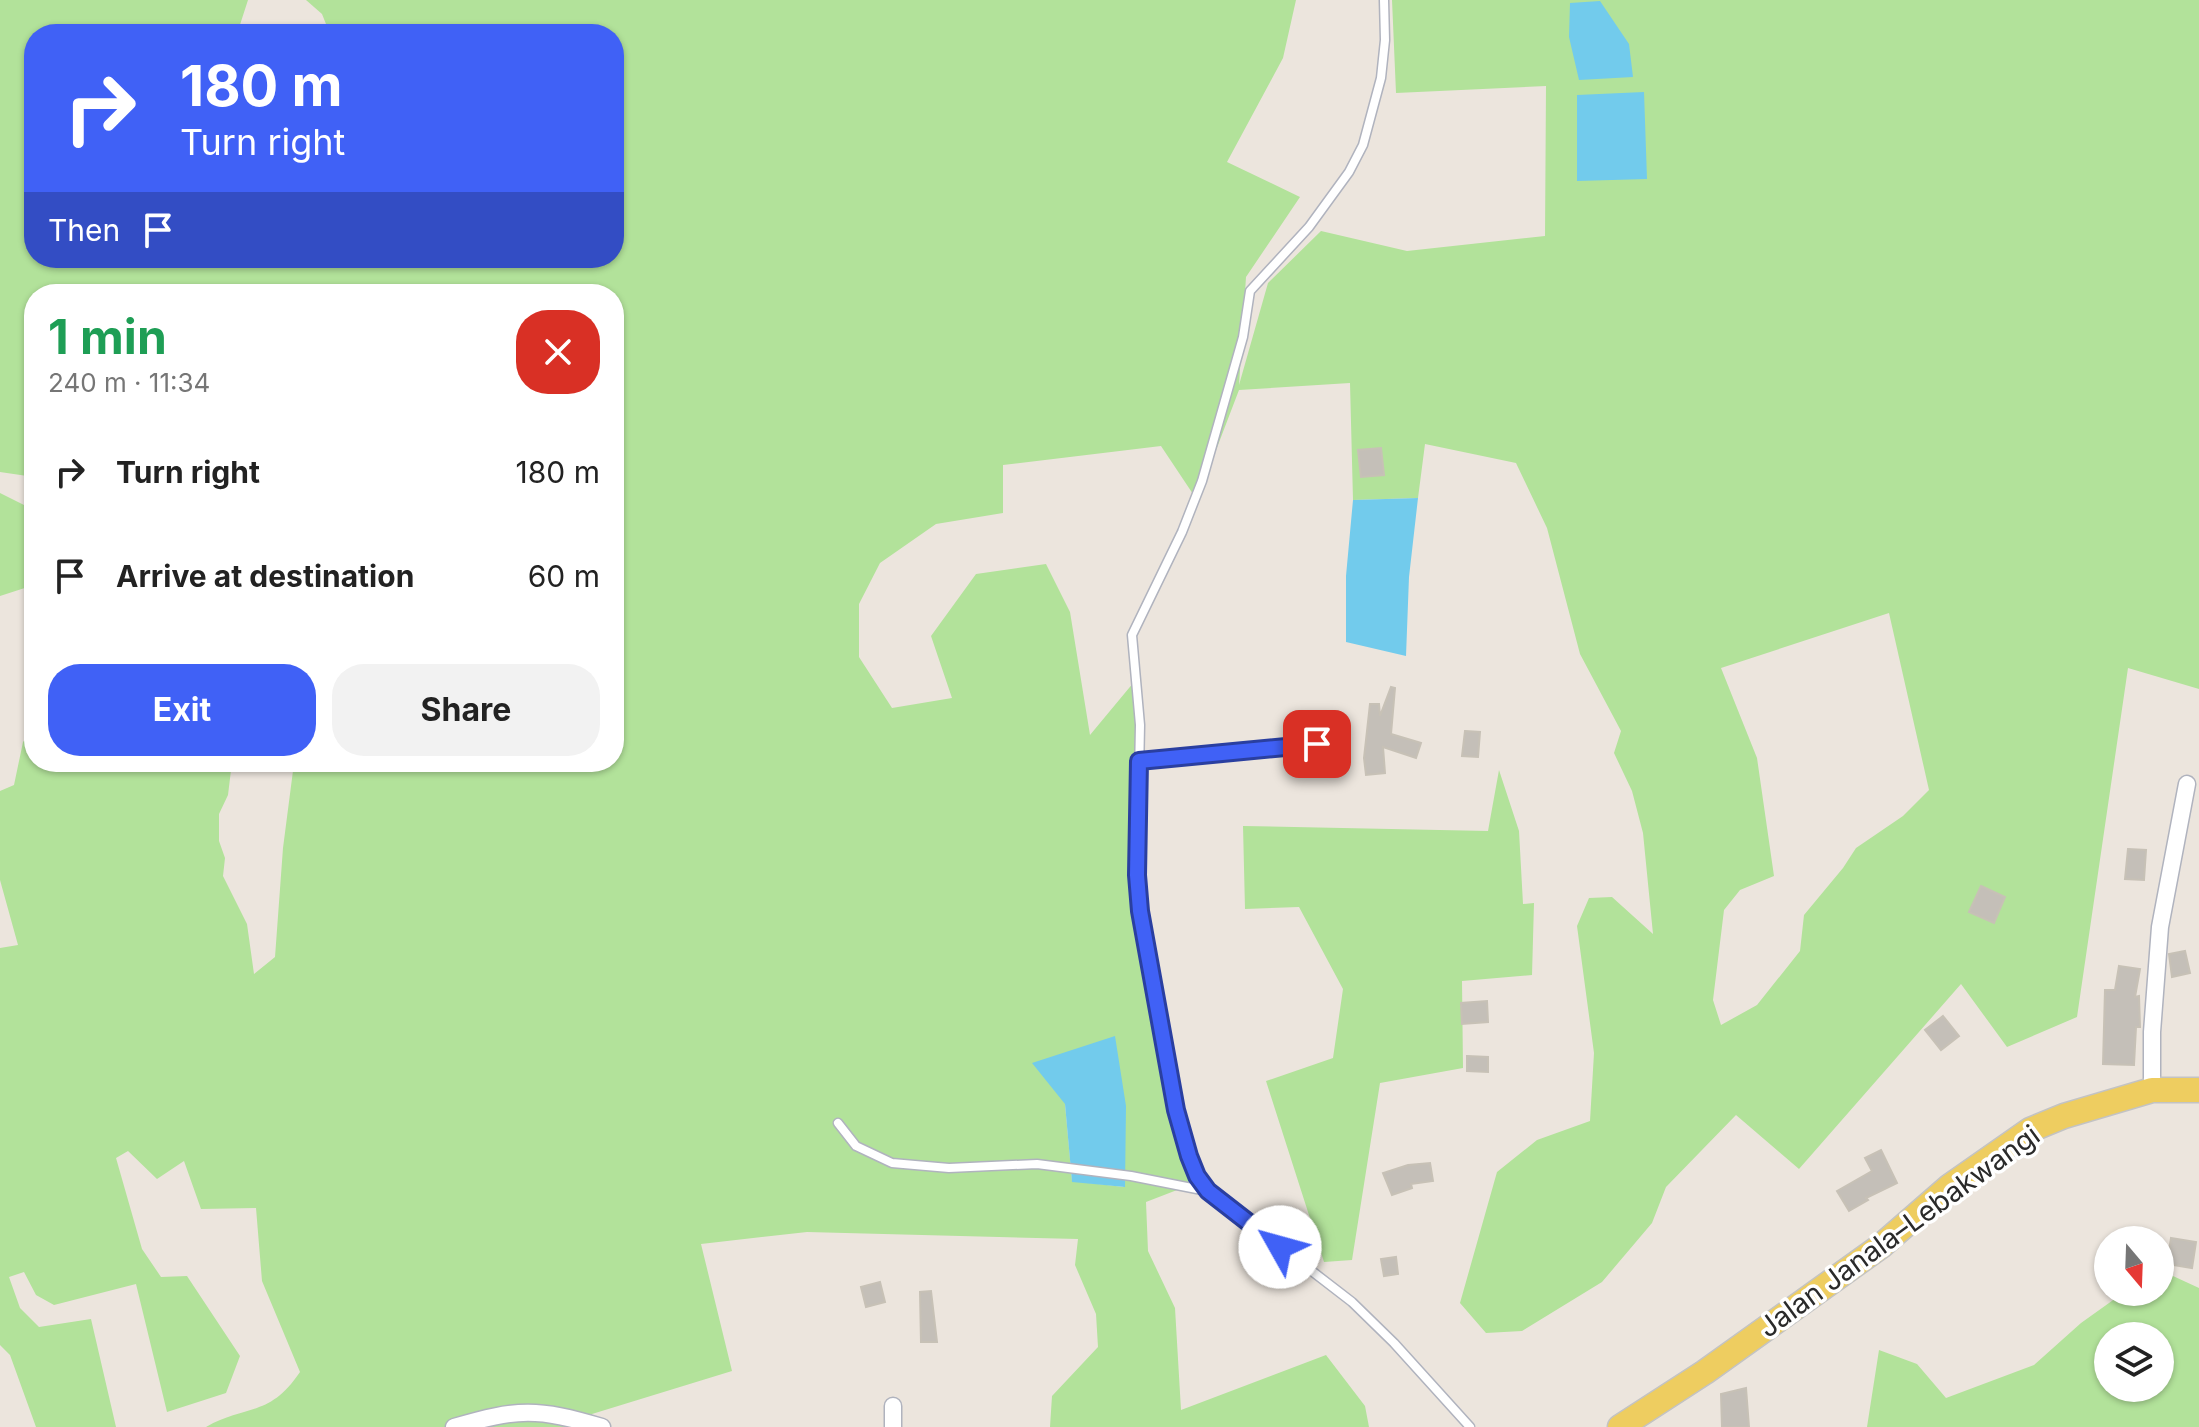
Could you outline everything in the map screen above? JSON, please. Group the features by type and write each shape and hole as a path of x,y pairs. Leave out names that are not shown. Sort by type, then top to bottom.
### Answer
{"main road":[{"name":"Jalan Janala–Lebakwangi","path":"1620,1427 1705,1372 1881,1246 1950,1186 2030,1130 2064,1116 2152,1090 2199,1090"}],"street":[{"path":"2152,1090 2152,1032 2160,927 2187,784"},
{"path":"893,1406 893,1427"},
{"path":"454,1427 525,1411 562,1415 602,1427"}],"lane":[{"path":"1384,0 1385,40 1381,78 1363,145 1349,172 1309,227 1250,291 1243,337 1202,481 1182,532 1132,635 1140,725 1137,875 1140,911 1176,1110 1197,1176 1208,1191 1352,1302 1470,1427"},
{"path":"1139,761 1317,744"},
{"path":"838,1123 856,1146 892,1163 949,1168 1037,1164 1131,1176 1208,1191"}],"green space":[{"path":"0,0 248,0 240,24 24,24 24,268 624,268 624,24 326,24 322,14 306,0 1296,0 1283,58 1227,162 1300,197 1246,277 1239,385 1268,283 1321,231 1407,251 1545,236 1546,86 1396,93 1392,0 2199,0 2199,689 2128,668 2077,1017 2007,1047 1961,984 1799,1169 1736,1115 1666,1187 1652,1223 1602,1282 1522,1331 1486,1333 1460,1303 1497,1172 1537,1140 1590,1121 1594,1053 1577,926 1589,898 1612,897 1653,934 1643,833 1632,791 1614,753 1621,731 1580,654 1547,528 1516,463 1425,444 1418,498 1353,500 1350,383 1239,390 1197,500 1161,446 1003,465 1003,513 936,524 880,563 859,604 859,657 892,708 952,698 931,636 976,574 1046,564 1070,612 1090,735 1139,676 1131,900 1190,1185 1146,1202 1148,1251 1175,1308 1181,1410 1326,1355 1365,1406 1369,1427 1050,1427 1052,1396 1098,1347 1096,1314 1075,1265 1078,1239 807,1232 701,1244 732,1371 592,1414 593,1427 206,1427 267,1404 289,1387 300,1372 262,1281 256,1208 201,1209 184,1161 157,1179 128,1151 116,1158 142,1249 161,1277 187,1276 240,1356 226,1393 167,1412 136,1284 54,1305 36,1295 24,1272 9,1277 20,1308 39,1327 91,1319 116,1427 36,1427 10,1355 0,1345 0,948 18,945 0,880 0,791 14,785 23,742 24,772 231,772 228,795 219,814 219,841 225,858 223,876 247,924 254,974 275,957 283,848 293,772 624,772 624,284 24,284 24,476 0,472","holes":["1889,613 1929,790 1903,816 1856,848 1804,915 1800,951 1757,1005 1721,1025 1713,1000 1724,910 1740,890 1774,876 1757,758 1721,668","1065,1104 1124,1187 1072,1181"]},
{"path":"0,493 24,505 24,588 0,596"},
{"path":"1499,770 1519,831 1523,904 1534,903 1532,975 1462,981 1463,1068 1380,1083 1352,1260 1324,1262 1266,1081 1333,1058 1343,989 1299,907 1245,909 1243,826 1488,831"},
{"path":"2174,1276 2199,1288 2199,1427 1867,1427 1879,1350 1917,1364 1946,1398 2034,1365 2105,1306 2174,1306"}],"water":[{"path":"1600,1 1629,44 1633,77 1579,80 1569,37 1570,3"},
{"path":"1644,92 1647,179 1577,181 1577,95"},
{"path":"1418,498 1409,577 1406,656 1346,642 1346,576 1353,500"},
{"path":"1115,1036 1126,1106 1125,1187 1072,1182 1065,1104 1032,1063"}],"building":[{"path":"1381,448 1384,475 1361,477 1358,450"},
{"path":"1391,687 1395,688 1391,734 1421,743 1416,758 1383,747 1385,773 1366,775 1364,758 1370,704 1379,704 1380,716"},
{"path":"1465,731 1480,732 1478,757 1462,756"},
{"path":"2128,849 2146,850 2144,880 2125,879"},
{"path":"1981,886 2005,897 1994,923 1969,912"},
{"path":"2185,951 2190,973 2172,977 2169,954"},
{"path":"2119,966 2140,969 2135,997 2139,996 2140,1027 2136,1027 2134,1065 2103,1064 2105,990 2115,990"},
{"path":"1487,1001 1488,1022 1462,1024 1461,1003"},
{"path":"1943,1016 1959,1036 1941,1050 1925,1030"},
{"path":"1467,1056 1488,1057 1488,1072 1467,1071"},
{"path":"1881,1150 1897,1183 1866,1198 1868,1200 1849,1211 1837,1191 1872,1171 1865,1158"},
{"path":"1430,1163 1433,1181 1411,1184 1412,1188 1392,1195 1383,1173 1408,1165"},
{"path":"2174,1238 2196,1242 2192,1268 2174,1265"},
{"path":"1396,1257 1398,1274 1384,1276 1381,1259"},
{"path":"880,1282 885,1302 866,1307 861,1287"},
{"path":"931,1291 937,1342 921,1342 920,1292"},
{"path":"1746,1388 1749,1427 1722,1427 1721,1394"}],"route":[{"path":"1280,1247 1208,1191 1197,1176 1189,1156 1176,1110 1140,911 1137,875 1139,761 1317,744"}]}
